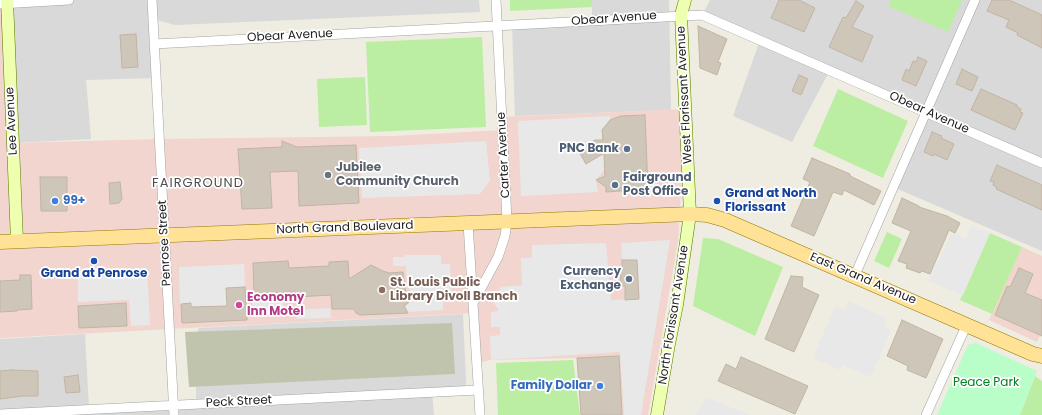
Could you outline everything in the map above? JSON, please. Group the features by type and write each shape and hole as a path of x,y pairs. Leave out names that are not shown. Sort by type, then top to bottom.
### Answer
{"main road":[{"name":"West Florissant Avenue","path":"685,0 681,15 690,214"},
{"name":"Lee Avenue","path":"4,2 17,241"},
{"name":"North Grand Boulevard","path":"0,242 690,214"},
{"name":"East Grand Avenue","path":"690,214 707,214 725,220 855,275 1039,357"},
{"name":"North Florissant Avenue","path":"657,415 677,305 690,214"}],"street":[{"path":"4,2 69,0"},
{"name":"Penrose Street","path":"152,0 174,415"},
{"name":"Carter Avenue","path":"473,303 498,257 506,236 507,221 496,0"},
{"path":"855,275 975,0"},
{"name":"Obear Avenue","path":"154,44 702,15 1042,163"},
{"path":"468,223 480,415"},
{"path":"926,415 967,324"},
{"name":"Peck Street","path":"0,414 478,390"}],"shaded area":[{"path":"0,0 479,0 480,12 175,25 153,19 156,78 86,80 91,139 13,143"},
{"path":"592,0 669,0 671,110 515,116 512,25 592,21"},
{"path":"710,0 1042,0 1042,251 893,187 926,112 830,70 792,142 733,116 760,40 702,15"},
{"path":"0,4 7,4 14,143 160,139 394,136 503,130 502,117 686,109 678,241 648,415 581,415 577,358 491,360 476,363 473,313 0,338"},
{"path":"609,116 611,119 602,130 603,140 595,140 578,150 586,164 599,156 604,156 605,169 596,180 598,192 521,196 518,121"},
{"path":"486,141 490,181 480,194 362,198 359,148"},
{"path":"971,226 990,233 963,295 928,281 952,232 966,239"},
{"path":"670,240 641,415 624,415 620,352 491,360 490,336 500,335 500,327 491,327 491,312 499,311 493,301 501,287 522,285 521,258 532,258 532,245 606,243 611,300 639,299 637,260 622,260 621,243"},
{"path":"1022,247 1042,256 1042,331 1037,342 989,320"},
{"path":"405,255 441,255 441,264 450,264 452,299 443,301 443,310 408,312 405,306 409,303 411,292 407,285 406,266 393,266 393,257 405,257"},
{"path":"244,264 245,287 226,288 227,306 191,307 190,303 180,304 179,267"},
{"path":"147,268 150,325 131,326 129,300 78,302 78,271"},
{"path":"283,294 284,311 253,312 252,295"},
{"path":"848,301 887,318 884,326 891,330 871,377 843,365 840,370 813,358 835,306 844,310"},
{"path":"330,308 331,318 297,319 296,310"},
{"path":"463,314 466,381 465,391 432,392 434,415 0,415 0,339 85,334 89,409 196,404 196,334 199,328"},
{"path":"452,323 455,374 189,387 185,332"},
{"path":"705,397 750,415 695,415 703,404"}],"green space":[{"path":"510,0 592,0 592,7 510,11"},
{"path":"891,0 962,0 948,32 888,6"},
{"path":"482,37 486,127 370,132 366,42"},
{"path":"365,77 367,125 319,127 317,79"},
{"path":"838,89 908,121 883,178 813,146"},
{"path":"887,232 902,239 889,268 874,261"},
{"path":"990,233 1022,247 992,314 960,300"},
{"path":"703,238 718,239 783,267 755,336 693,306"},
{"name":"Peace Park","path":"976,343 1037,371 1020,415 937,415 967,347 970,344"},
{"path":"573,360 580,415 498,415 496,363"},
{"path":"1035,376 1042,381 1042,415 1020,415"}],"building":[{"path":"779,0 799,0 815,8 804,32 771,18"},
{"path":"992,0 1009,0 1042,15 1042,48 1017,35 1018,33 1006,27 1009,20 987,11"},
{"path":"856,1 864,6 852,27 873,36 862,62 829,47 843,17 846,18"},
{"path":"698,26 727,39 718,62 721,63 717,75 700,68"},
{"path":"136,34 138,67 122,68 120,35"},
{"path":"918,57 927,61 916,86 902,80 906,69 909,71 913,61 916,62"},
{"path":"962,69 978,77 972,91 956,84"},
{"path":"799,75 808,79 801,95 792,91"},
{"path":"981,89 1017,105 1017,107 1021,109 1020,112 1023,113 1015,130 971,110"},
{"path":"645,115 648,189 606,192 606,187 596,180 605,176 604,153 586,164 578,150 595,140 603,140 602,130 610,120 621,116"},
{"path":"932,132 942,136 941,138 954,144 947,160 934,154 933,156 924,152"},
{"path":"282,141 297,147 356,145 359,203 299,206 298,171 270,172 272,208 242,209 238,149 282,147"},
{"path":"812,158 850,174 850,176 881,191 874,205 844,190 842,195 833,192 814,236 791,226 810,182 803,179"},
{"path":"997,165 1042,185 1042,210 996,189 997,187 993,185 994,182 990,181"},
{"path":"40,177 67,177 67,211 41,211"},
{"path":"120,182 122,199 119,203 110,204 109,183"},
{"path":"902,198 919,207 947,216 960,223 955,233 949,230 930,274 922,271 920,273 906,268 907,264 898,261 911,231 892,223"},
{"path":"622,260 637,260 639,299 625,300 625,286 621,286 620,270 622,270"},
{"path":"288,261 289,268 329,266 329,262 348,261 349,279 371,265 389,273 403,272 409,302 404,306 408,313 360,315 356,313 354,309 332,309 331,295 296,297 296,292 254,293 253,263"},
{"path":"1019,268 1033,274 1025,293 1042,300 1042,336 995,315 1007,286 1010,287"},
{"path":"20,275 31,275 32,309 0,312 0,281 20,280"},
{"path":"791,276 803,277 802,287 819,295 794,352 765,339"},
{"name":"Economy Inn Motel","path":"245,287 247,320 182,323 181,304 191,303 191,307 227,306 226,288"},
{"path":"126,303 127,326 79,328 78,306"},
{"path":"902,320 943,339 926,378 907,370 908,366 887,356"},
{"name":"Family Dollar","path":"619,356 622,415 581,415 577,358"},
{"path":"741,357 808,386 795,414 718,381 726,364 736,369"},
{"path":"0,371 38,371 38,396 0,399"},
{"path":"78,375 80,392 66,393 64,377"}],"place":[{"name":"PNC Bank","path":"627,149"},
{"name":"Jubilee Community Church","path":"328,175"},
{"name":"Fairground Post Office","path":"615,185"},
{"name":"99+","path":"55,201"},
{"name":"Grand at North Florissant","path":"717,201"},
{"name":"Grand at Penrose","path":"94,261"},
{"name":"Currency Exchange","path":"629,279"},
{"name":"St. Louis Public Library Divoll Branch","path":"382,290"},
{"name":"Economy Inn Motel","path":"239,305"},
{"name":"Family Dollar","path":"600,386"}],"district":[{"name":"FAIRGROUND","path":"198,184"}]}
